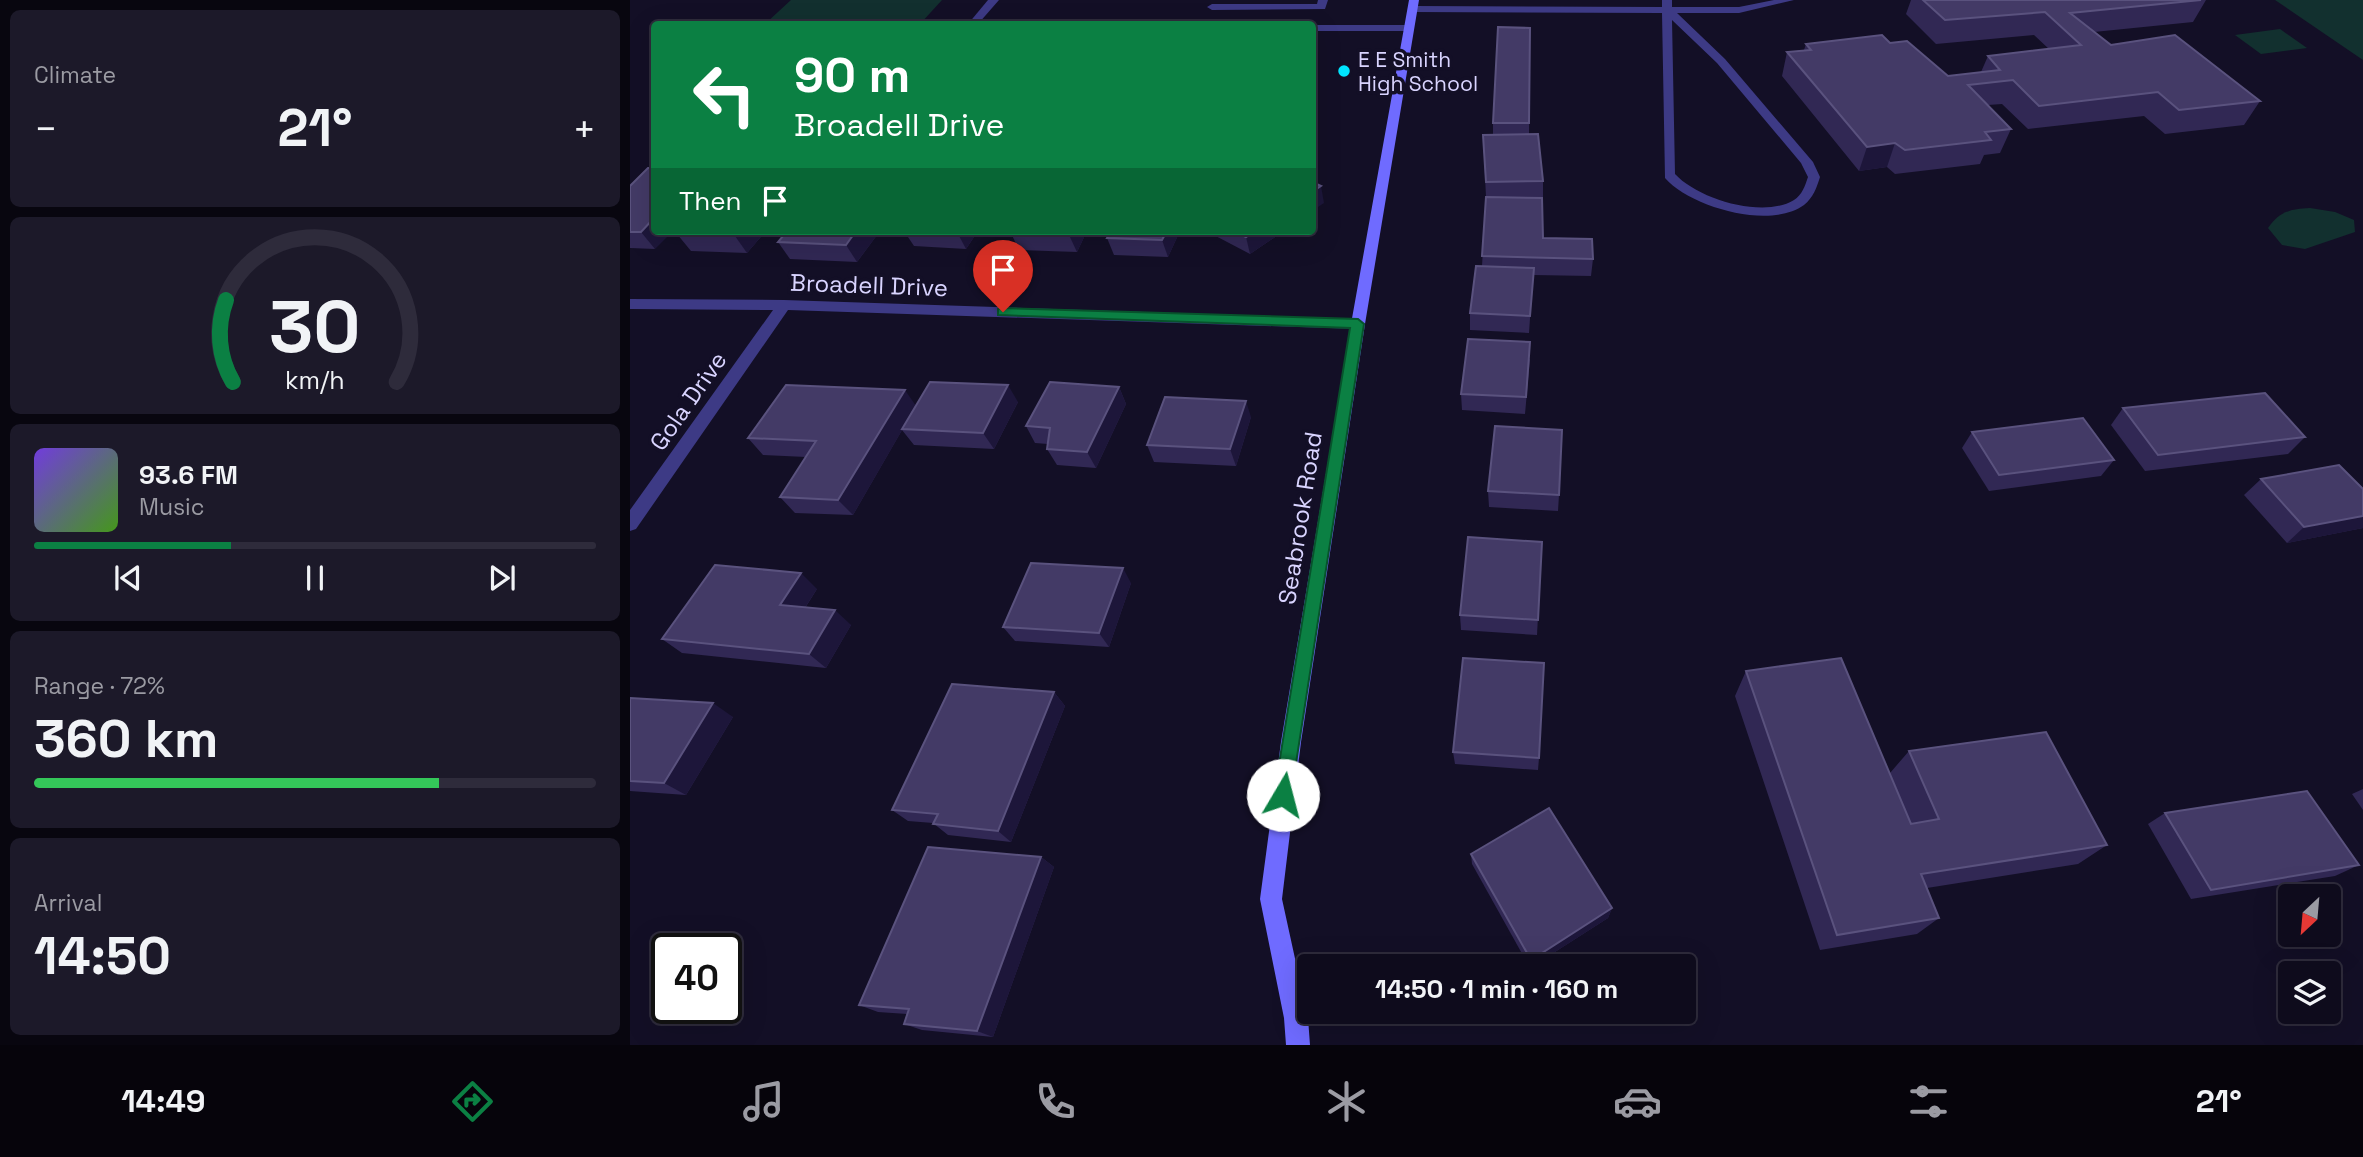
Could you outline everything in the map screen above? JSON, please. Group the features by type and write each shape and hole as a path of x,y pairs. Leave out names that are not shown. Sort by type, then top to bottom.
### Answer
{"street":[{"path":"976,21 994,0"},
{"path":"1211,8 1321,7 1323,0"},
{"path":"1413,4 1668,5 1739,10 1788,0"},
{"name":"Seabrook Road","path":"1298,1045 1296,1018 1271,899 1291,742 1413,4"},
{"path":"1668,5 1721,61 1807,162 1814,177 1808,193 1796,205 1767,210 1729,207 1676,187 1669,175 1668,5"},
{"path":"1316,28 1409,28"},
{"name":"Broadell Drive","path":"630,304 784,305 1358,324"},
{"name":"Gola Drive","path":"630,524 784,305"}],"green space":[{"path":"791,0 942,0 923,21 768,21"},
{"path":"2275,0 2363,0 2363,60"},
{"path":"2280,29 2307,48 2261,54 2235,35"},
{"path":"2310,208 2335,212 2354,220 2355,232 2305,249 2282,245 2268,228 2286,212"}],"building":[{"path":"1923,0 2201,0 2070,13 2111,45 2175,35 2260,101 2179,110 2158,92 2039,106 2013,80 1968,85 2011,129 1985,132 1991,140 1905,150 1895,143 1867,147 1787,52 1811,50 1806,44 1882,35 1890,43 1907,41 1948,76 2000,70 1988,56 2081,45 2045,12 1945,20"},
{"path":"1498,27 1530,28 1529,123 1493,123"},
{"path":"1538,134 1543,181 1486,182 1483,135"},
{"path":"651,168 651,221 641,232 630,232 630,186"},
{"path":"1486,197 1542,198 1543,238 1592,239 1593,259 1482,256"},
{"path":"784,235 853,235 846,245 778,242"},
{"path":"1109,235 1165,235 1162,240 1107,238"},
{"path":"1476,266 1534,268 1530,316 1470,313"},
{"path":"1468,339 1530,342 1526,397 1461,394"},
{"path":"930,382 1008,385 983,433 902,429"},
{"path":"1050,382 1119,387 1087,452 1047,449 1050,428 1026,426"},
{"path":"786,385 905,390 838,500 780,497 816,441 748,438"},
{"path":"2265,393 2305,437 2158,455 2123,408"},
{"path":"1165,397 1246,401 1230,449 1147,445"},
{"path":"2083,418 2114,460 1999,475 1972,432"},
{"path":"1495,426 1562,430 1559,495 1488,491"},
{"path":"2339,465 2363,489 2363,516 2304,527 2261,479"},
{"path":"1468,537 1542,542 1538,620 1460,615"},
{"path":"1031,563 1123,568 1099,633 1003,627"},
{"path":"715,565 801,573 780,605 835,610 809,654 662,639"},
{"path":"1463,658 1544,663 1539,758 1453,752"},
{"path":"1841,658 1911,824 1939,819 1909,751 2046,732 2107,845 1921,874 1939,918 1837,935 1746,671"},
{"path":"952,684 1054,692 998,831 933,824 938,814 892,810"},
{"path":"630,698 713,703 664,783 630,781"},
{"path":"2307,791 2359,865 2211,890 2165,813"},
{"path":"1549,808 1612,908 1540,954 1528,954 1471,854"},
{"path":"928,847 1041,857 977,1031 904,1024 909,1009 859,1005"}],"place":[{"name":"E E Smith High School","path":"1344,71"}],"route":[{"path":"1003,312 1358,324 1283,795"}]}
